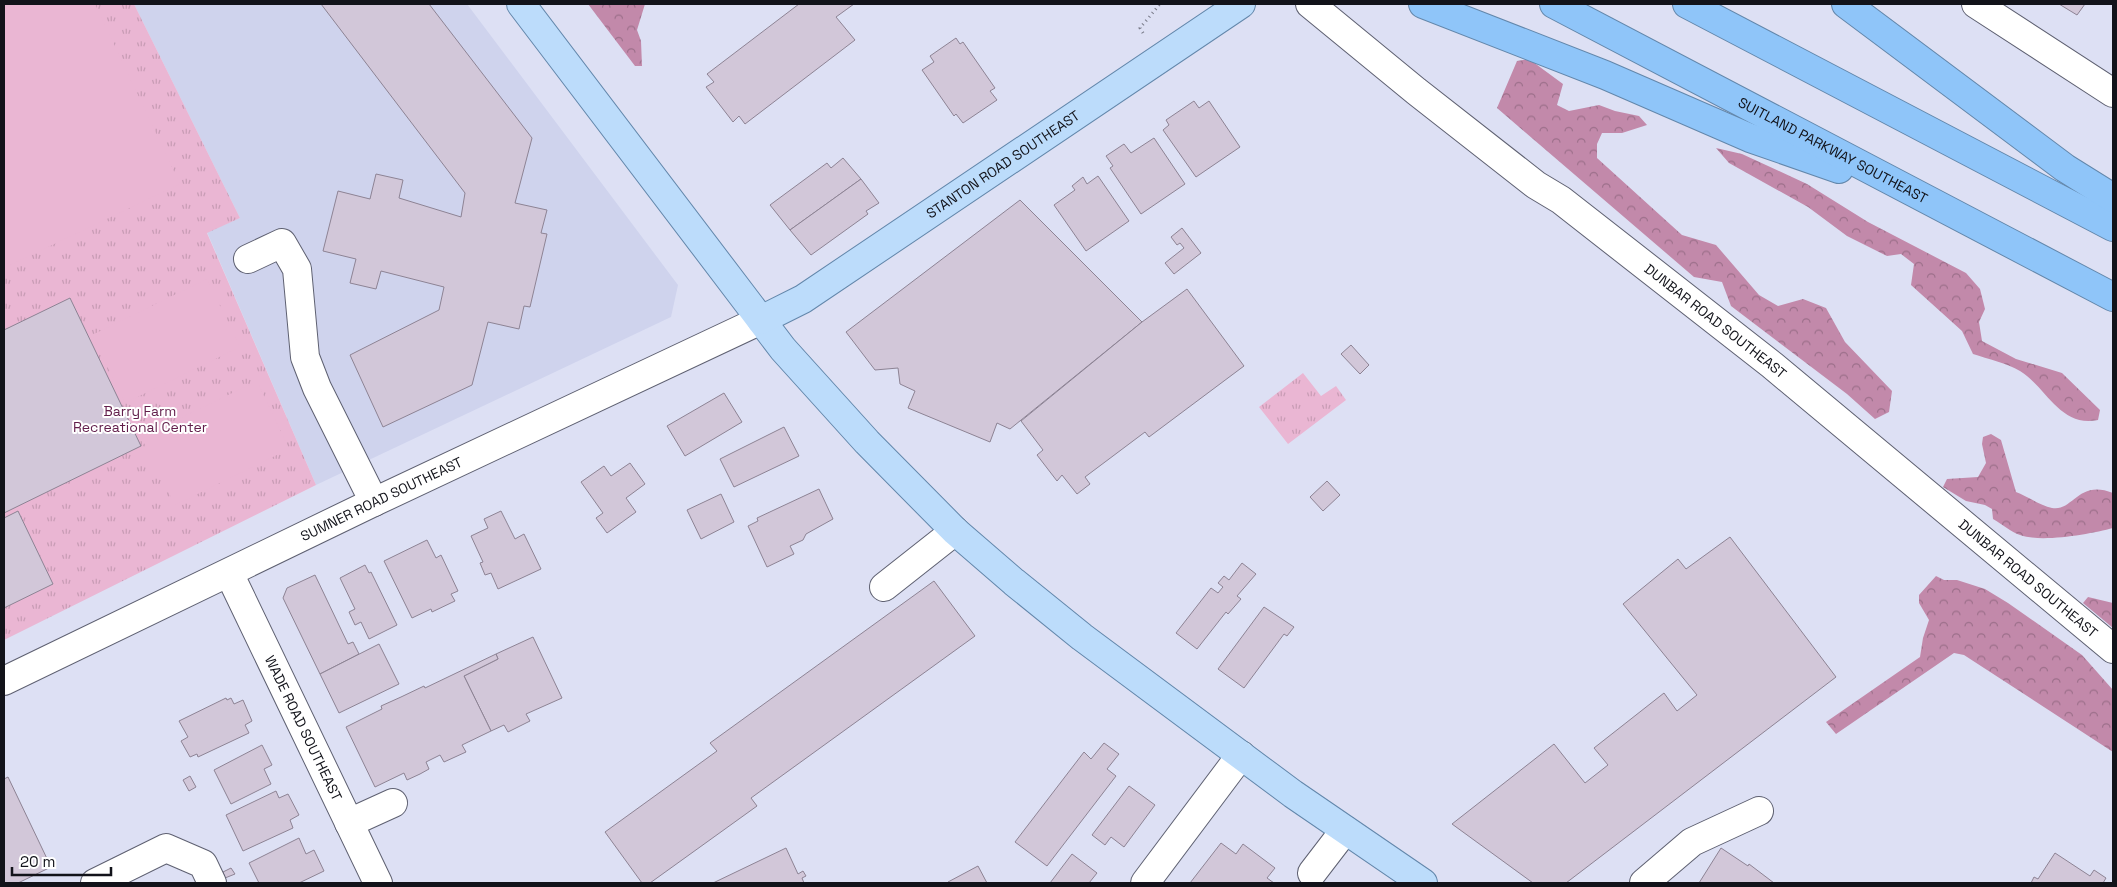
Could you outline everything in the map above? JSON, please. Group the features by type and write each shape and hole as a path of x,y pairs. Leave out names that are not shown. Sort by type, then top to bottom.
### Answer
{"highway":[{"path":"1423,4 1605,75 1750,138 1924,199"},
{"name":"SUITLAND PARKWAY SOUTHEAST","path":"1554,4 1924,199 2113,296"},
{"path":"1687,4 2113,227"},
{"path":"1846,4 2065,168 2113,198"}],"main road":[{"path":"521,4 783,349 867,442 955,531 1007,577 1082,637 1241,756 1422,883"},
{"name":"STANTON ROAD SOUTHEAST","path":"761,320 803,299 1241,4"}],"street":[{"name":"DUNBAR ROAD SOUTHEAST","path":"1310,4 1528,179 1561,200 1772,366 2113,649"},
{"path":"1976,4 2113,92"},
{"path":"248,259 282,242 297,269 305,358 317,388 374,502"},
{"name":"SUMNER ROAD SOUTHEAST","path":"4,681 374,502 761,320"},
{"path":"884,587 955,531"},
{"name":"WADE ROAD SOUTHEAST","path":"229,573 378,883"},
{"path":"1145,883 1241,756"},
{"path":"349,823 393,803"},
{"path":"1644,883 1692,842 1759,811"},
{"path":"1312,873 1345,830"},
{"path":"95,883 166,848 202,864 212,883"}],"shaded area":[{"path":"134,4 467,4 678,285 671,317 316,485 207,232 240,218"}],"green space":[{"name":"Barry Farm Recreational Center","path":"4,4 134,4 240,218 207,233 316,485 4,640"},
{"path":"4,4 95,4 180,184 4,268"},
{"path":"588,4 645,4 637,30 641,41 642,66 635,66"},
{"path":"1529,59 1563,84 1557,105 1569,111 1599,105 1615,111 1639,116 1647,125 1622,133 1602,133 1597,144 1597,158 1682,235 1716,245 1759,295 1778,306 1803,299 1826,308 1845,342 1892,391 1889,412 1875,419 1847,394 1731,306 1722,282 1694,277 1497,108 1517,61"},
{"path":"1716,148 1742,154 1807,184 1868,222 1966,273 1980,289 1985,309 1979,322 1982,341 2016,359 2062,373 2100,410 2098,420 2085,421 2074,418 2055,405 2030,378 2020,371 2003,363 1973,354 1962,331 1911,285 1914,264 1901,254 1887,256 1847,236 1808,207 1729,163"},
{"path":"207,279 240,347 125,403 92,335"},
{"path":"1303,373 1321,396 1336,386 1346,400 1288,444 1259,407"},
{"path":"257,381 289,449 175,505 141,437"},
{"path":"1991,434 2001,440 2016,492 2052,508 2059,508 2092,490 2113,493 2113,528 2066,537 2029,537 2017,534 1993,519 1992,509 1985,505 1966,501 1943,487 1947,479 1978,477 1986,463 1982,444 1983,437"},
{"path":"1936,576 1944,580 1957,580 1985,589 2082,655 2113,690 2113,752 1964,655 1954,653 1836,734 1826,722 1920,657 1923,638 1929,620 1919,603 1919,595"},
{"path":"2088,597 2113,603 2113,628 2083,603"}],"building":[{"path":"321,4 429,4 532,138 515,203 547,210 541,233 547,234 530,307 524,306 519,329 488,322 472,385 383,427 350,355 439,310 444,287 381,271 376,289 350,283 356,259 323,251 338,191 370,199 376,174 403,180 399,198 461,217 465,193"},
{"path":"799,4 854,4 836,17 855,40 745,124 739,116 733,122 706,87 714,82 707,74"},
{"path":"2059,4 2085,4 2077,15"},
{"path":"956,38 960,44 963,42 995,88 990,91 997,100 963,123 956,114 954,116 922,70 934,62 930,56"},
{"path":"1194,101 1199,108 1209,101 1240,147 1196,177 1163,130 1169,125 1166,120"},
{"path":"1154,138 1185,184 1141,214 1110,168 1113,166 1106,156 1124,144 1131,153"},
{"path":"843,158 861,179 790,230 770,205 827,163 831,168"},
{"path":"1098,176 1129,221 1086,251 1054,205 1075,190 1072,186 1083,177 1087,184"},
{"path":"861,179 879,203 866,211 868,214 811,255 790,230"},
{"path":"1020,200 1142,322 1010,429 997,423 990,442 908,408 915,391 900,384 898,368 875,370 846,332"},
{"path":"1182,228 1201,253 1174,274 1165,263 1184,248 1180,243 1177,245 1171,237"},
{"path":"1187,289 1244,366 1149,437 1145,432 1085,477 1090,484 1077,494 1062,475 1057,481 1037,455 1043,450 1021,421 1142,322"},
{"path":"70,298 141,446 4,513 4,330"},
{"path":"1351,345 1369,365 1360,374 1341,354"},
{"path":"724,393 742,422 685,456 667,426"},
{"path":"784,427 799,456 734,487 720,459"},
{"path":"630,463 645,484 626,498 636,512 607,533 596,518 603,513 581,482 604,466 611,476"},
{"path":"1327,481 1340,495 1323,511 1310,497"},
{"path":"819,489 833,519 806,534 803,540 790,546 794,554 767,567 748,526 758,521 757,518"},
{"path":"721,494 734,522 701,539 687,510"},
{"path":"18,511 53,584 4,608 4,518"},
{"path":"501,511 515,539 524,534 541,569 498,589 491,573 485,575 480,563 483,562 471,536 488,528 484,519"},
{"path":"1730,537 1836,677 1566,883 1533,883 1452,824 1554,744 1585,783 1608,765 1594,748 1664,693 1677,711 1697,695 1623,604 1678,559 1686,569"},
{"path":"427,540 436,558 441,555 458,591 451,594 455,601 432,612 431,609 412,618 384,561"},
{"path":"1242,563 1256,574 1237,596 1241,599 1228,614 1226,612 1197,649 1176,633 1211,588 1218,593 1223,587 1218,583 1224,576 1229,580"},
{"path":"365,565 369,573 371,572 397,625 369,639 361,622 355,625 349,612 355,609 340,578"},
{"path":"315,575 348,644 353,642 359,654 320,674 283,598 287,588"},
{"path":"934,581 975,636 751,798 757,806 650,883 642,883 605,832 717,751 710,743"},
{"path":"1264,607 1294,627 1287,636 1284,634 1244,688 1218,669"},
{"path":"533,637 562,698 526,714 530,721 508,732 504,725 491,731 464,676 498,659 496,654"},
{"path":"379,644 399,684 339,713 320,674"},
{"path":"496,654 498,659 464,676 491,731 462,745 466,752 444,762 440,755 426,762 429,769 420,774 407,780 404,773 375,787 346,727 382,709 381,706 424,686 425,688"},
{"path":"226,698 227,700 231,698 234,704 243,700 252,721 245,725 249,733 198,757 197,754 190,757 181,741 188,737 179,721"},
{"path":"1104,743 1119,754 1107,769 1116,776 1047,866 1015,842 1084,752 1091,759"},
{"path":"262,745 272,765 264,769 271,784 231,804 214,770"},
{"path":"190,776 196,787 189,791 183,780"},
{"path":"8,777 51,867 18,883 4,883 4,779"},
{"path":"1129,786 1155,805 1124,847 1111,837 1105,845 1092,835"},
{"path":"276,791 279,798 288,794 299,815 290,820 293,828 243,851 226,815"},
{"path":"299,838 306,854 314,850 324,871 299,883 259,883 249,863"},
{"path":"1221,843 1236,854 1243,844 1275,868 1267,878 1274,883 1190,883"},
{"path":"786,848 798,874 803,871 806,876 802,878 804,883 713,883"},
{"path":"1721,848 1748,866 1749,864 1774,883 1699,883"},
{"path":"2055,853 2090,876 2094,870 2106,878 2103,883 2031,883 2034,877 2038,879"},
{"path":"1072,854 1097,873 1089,883 1050,883"},
{"path":"978,866 987,883 948,883 948,882"},
{"path":"231,868 235,874 225,878 223,872"}]}
